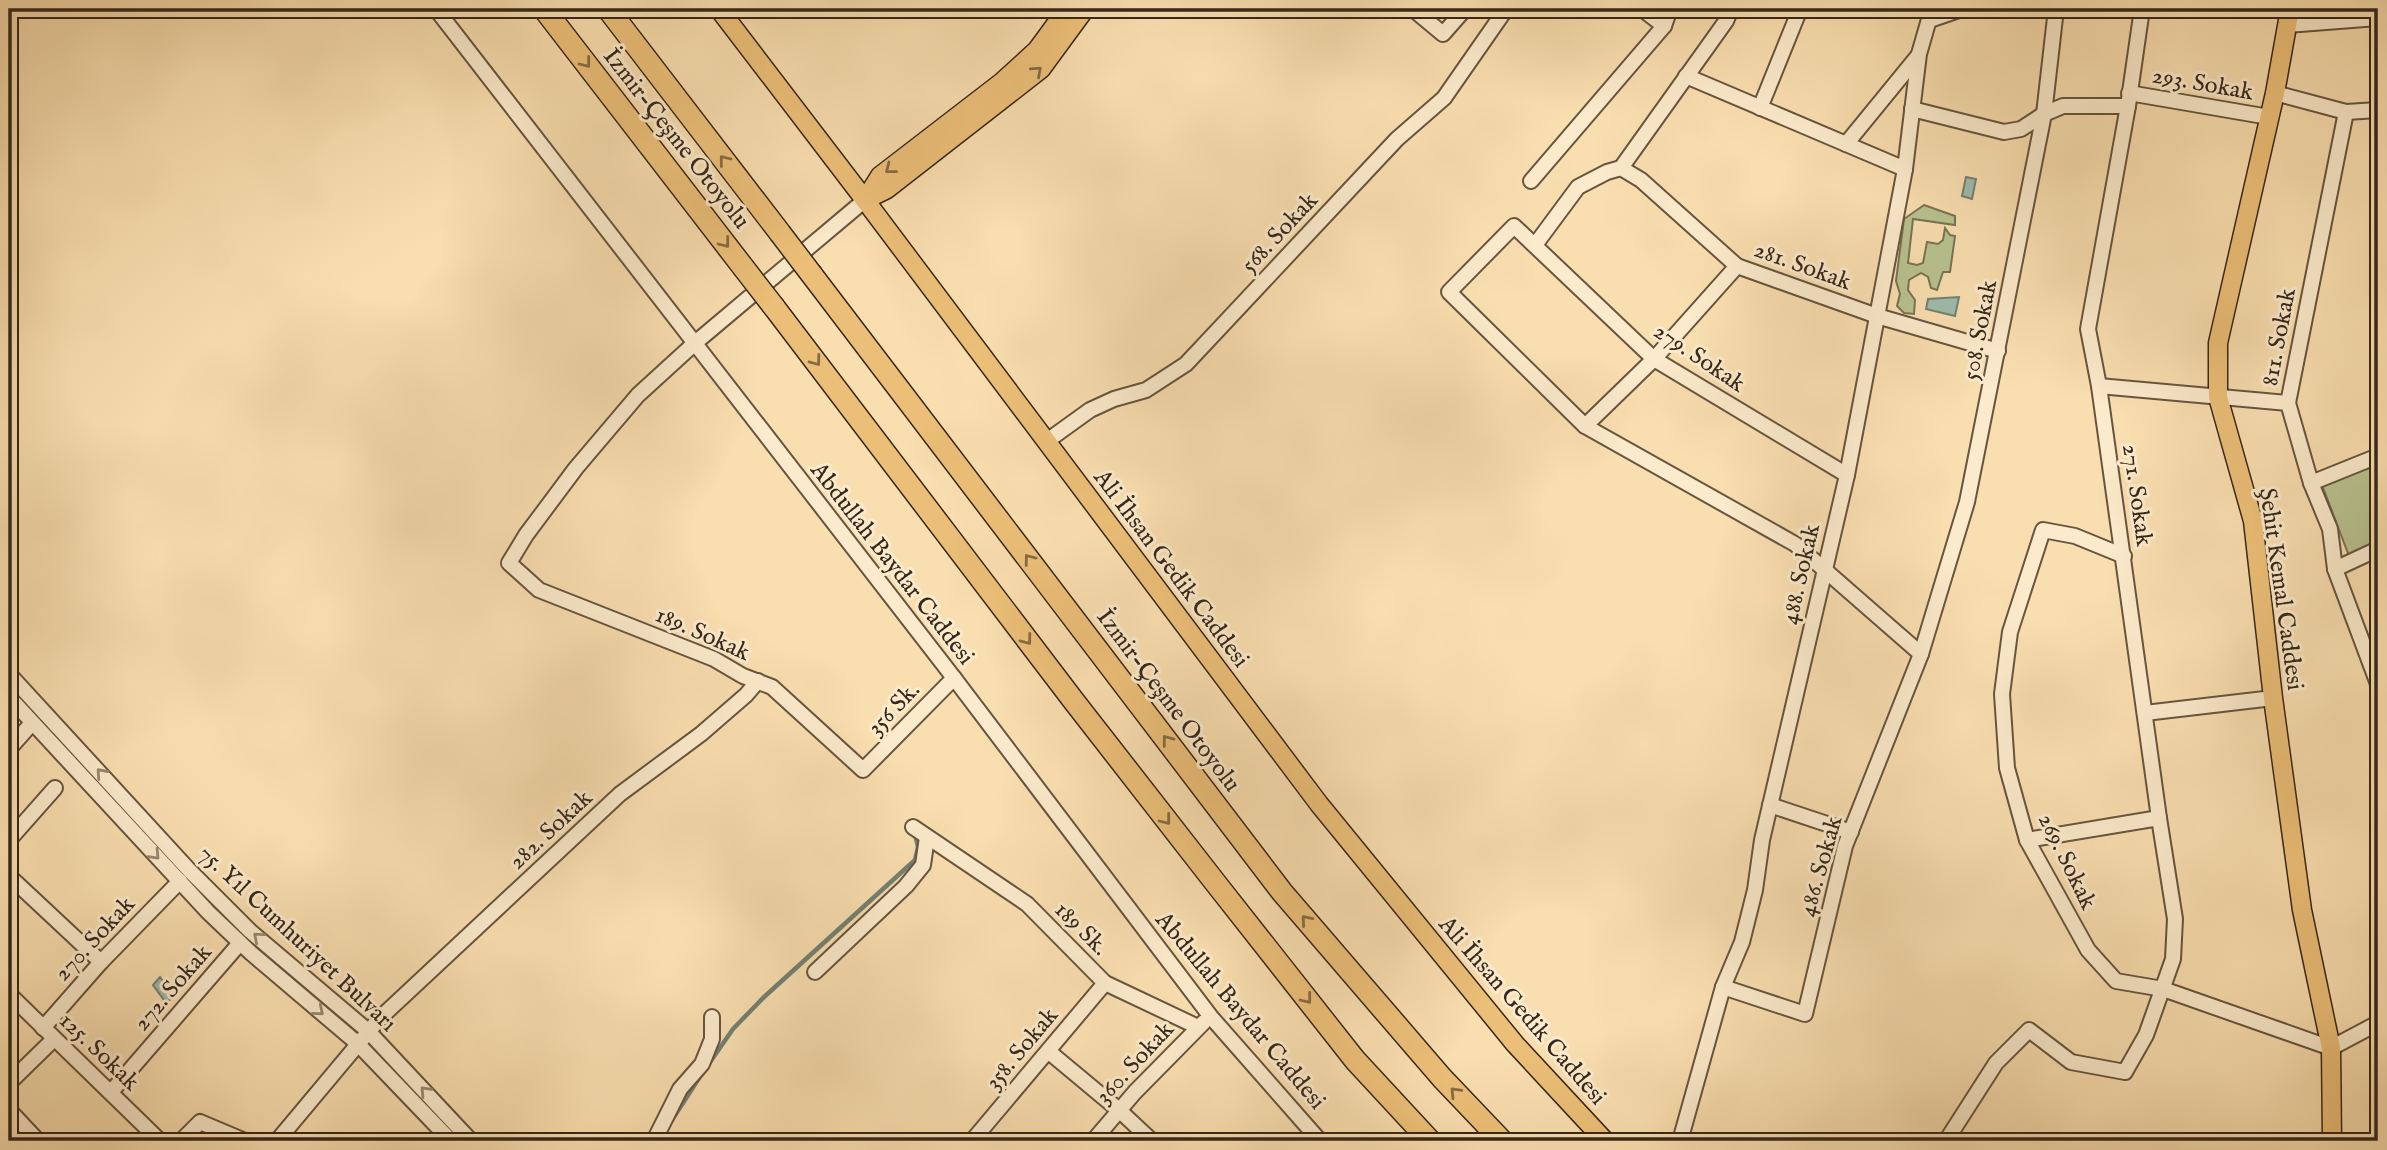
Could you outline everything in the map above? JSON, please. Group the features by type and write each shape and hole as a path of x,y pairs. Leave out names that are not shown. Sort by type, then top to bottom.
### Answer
{"highway":[{"name":"İzmir-Çeşme Otoyolu","path":"544,9 1214,881 1355,1060 1430,1141"},
{"name":"İzmir-Çeşme Otoyolu","path":"608,9 1282,892 1442,1078 1502,1141"}],"main road":[{"name":"Ali İhsan Gedik Caddesi","path":"719,9 1319,804 1515,1044 1605,1141"},
{"path":"865,200 880,176 1002,82 1037,50 1067,9"},
{"path":"865,200 887,189 1041,69 1085,9"},
{"name":"Şehit Kemal Caddesi","path":"2288,17 2269,117 2218,343 2218,397 2253,521 2273,698 2302,910 2331,1048 2332,1141"}],"street":[{"name":"Abdullah Baydar Caddesi","path":"436,9 954,678 1211,1017 1320,1141"},
{"path":"1413,9 1443,34 1465,9"},
{"name":"568. Sokak","path":"1047,441 1090,410 1146,390 1186,364 1397,139 1444,98 1506,9"},
{"path":"1642,9 1664,26"},
{"path":"1531,181 1664,26 1670,9"},
{"path":"1535,245 1578,187 1621,168 1726,20 1731,9"},
{"path":"1760,108 1800,9"},
{"path":"1931,14 1962,9"},
{"name":"508. Sokak","path":"1921,654 1967,502 2043,114 2056,9"},
{"name":"271. Sokak","path":"1946,1141 1996,1063 2029,1030 2071,1062 2125,1072 2147,1035 2173,959 2175,919 2099,386 2088,329 2129,100 2142,9"},
{"name":"488. Sokak","path":"1679,1141 1723,987 1742,942 1755,890 1770,805 1847,475 1905,169 1919,54 1931,14"},
{"path":"2288,17 2378,18"},
{"path":"1846,144 1919,54"},
{"path":"1686,76 1905,169"},
{"path":"2274,93 2346,112 2378,110"},
{"name":"293. Sokak","path":"1912,109 2004,132 2021,129 2043,114 2063,106 2129,100 2269,117"},
{"name":"811. Sokak","path":"2346,112 2288,404 2311,483 2330,529 2334,569 2378,684"},
{"name":"281. Sokak","path":"1621,168 1641,180 1737,266 1877,316 1998,351"},
{"path":"695,343 865,200"},
{"name":"279. Sokak","path":"1585,426 1449,292 1514,226 1654,359 1847,475"},
{"path":"1737,266 1654,359 1585,426 1795,544 1921,654"},
{"name":"189. Sokak","path":"695,343 638,396 576,468 526,535 509,563 539,590 714,659 743,676 772,687 863,769"},
{"path":"2099,386 2288,404"},
{"path":"2311,483 2378,456"},
{"name":"269. Sokak","path":"2124,556 2075,536 2043,530 2010,632 2002,694 2007,768 2027,840 2088,950 2116,981 2163,989 2331,1048"},
{"path":"2334,569 2378,549"},
{"name":"486. Sokak","path":"1723,987 1805,1014 1845,846 1921,654"},
{"name":"75. Yıl Cumhuriyet Bulvarı","path":"9,674 189,870 250,931 368,1031 471,1141"},
{"name":"356 Sk.","path":"863,769 954,678"},
{"name":"282. Sokak","path":"277,1141 380,1018 620,794 701,734 758,681"},
{"name":"75. Yıl Cumhuriyet Bulvarı","path":"9,697 240,943 357,1043 451,1141"},
{"path":"2145,713 2273,698"},
{"path":"9,749 32,723"},
{"path":"9,840 55,788"},
{"path":"1770,805 1851,832"},
{"path":"2027,840 2159,818"},
{"name":"189 Sk.","path":"913,827 1027,904 1105,983"},
{"path":"815,972 906,886 923,865 927,837"},
{"path":"9,876 101,962"},
{"name":"270. Sokak","path":"9,1083 101,962 180,881"},
{"name":"272. Sokak","path":"111,1092 240,943"},
{"path":"1105,983 1198,1027"},
{"name":"358. Sokak","path":"977,1139 1105,983"},
{"name":"125. Sokak","path":"9,994 160,1141"},
{"path":"654,1141 680,1089 702,1064 712,1039 712,1017"},
{"name":"360. Sokak","path":"1093,1141 1198,1027 1211,1017"},
{"path":"2331,1048 2378,1023"},
{"path":"1048,1051 1152,1141"},
{"path":"9,1110 38,1141"},
{"path":"181,1141 200,1122 245,1141"}],"green space":[{"path":"1924,205 1955,216 1955,225 1913,219 1908,263 1923,263 1927,242 1938,244 1943,240 1945,228 1950,235 1955,236 1950,272 1943,272 1937,290 1931,288 1928,277 1921,273 1909,280 1908,290 1915,300 1914,314 1904,313 1897,306 1900,294 1896,281 1904,219"},
{"path":"2378,462 2378,543 2349,556 2322,485"}],"shaded area":[{"path":"1966,177 1976,179 1972,199 1962,196"},
{"path":"1959,297 1955,316 1926,309 1928,299"},
{"path":"160,977 173,995 169,1001 164,1000 153,985"}],"waterway":[{"path":"708,1065 733,1029 763,998 915,860 918,847 916,838"},
{"path":"672,1120 701,1075"}]}
